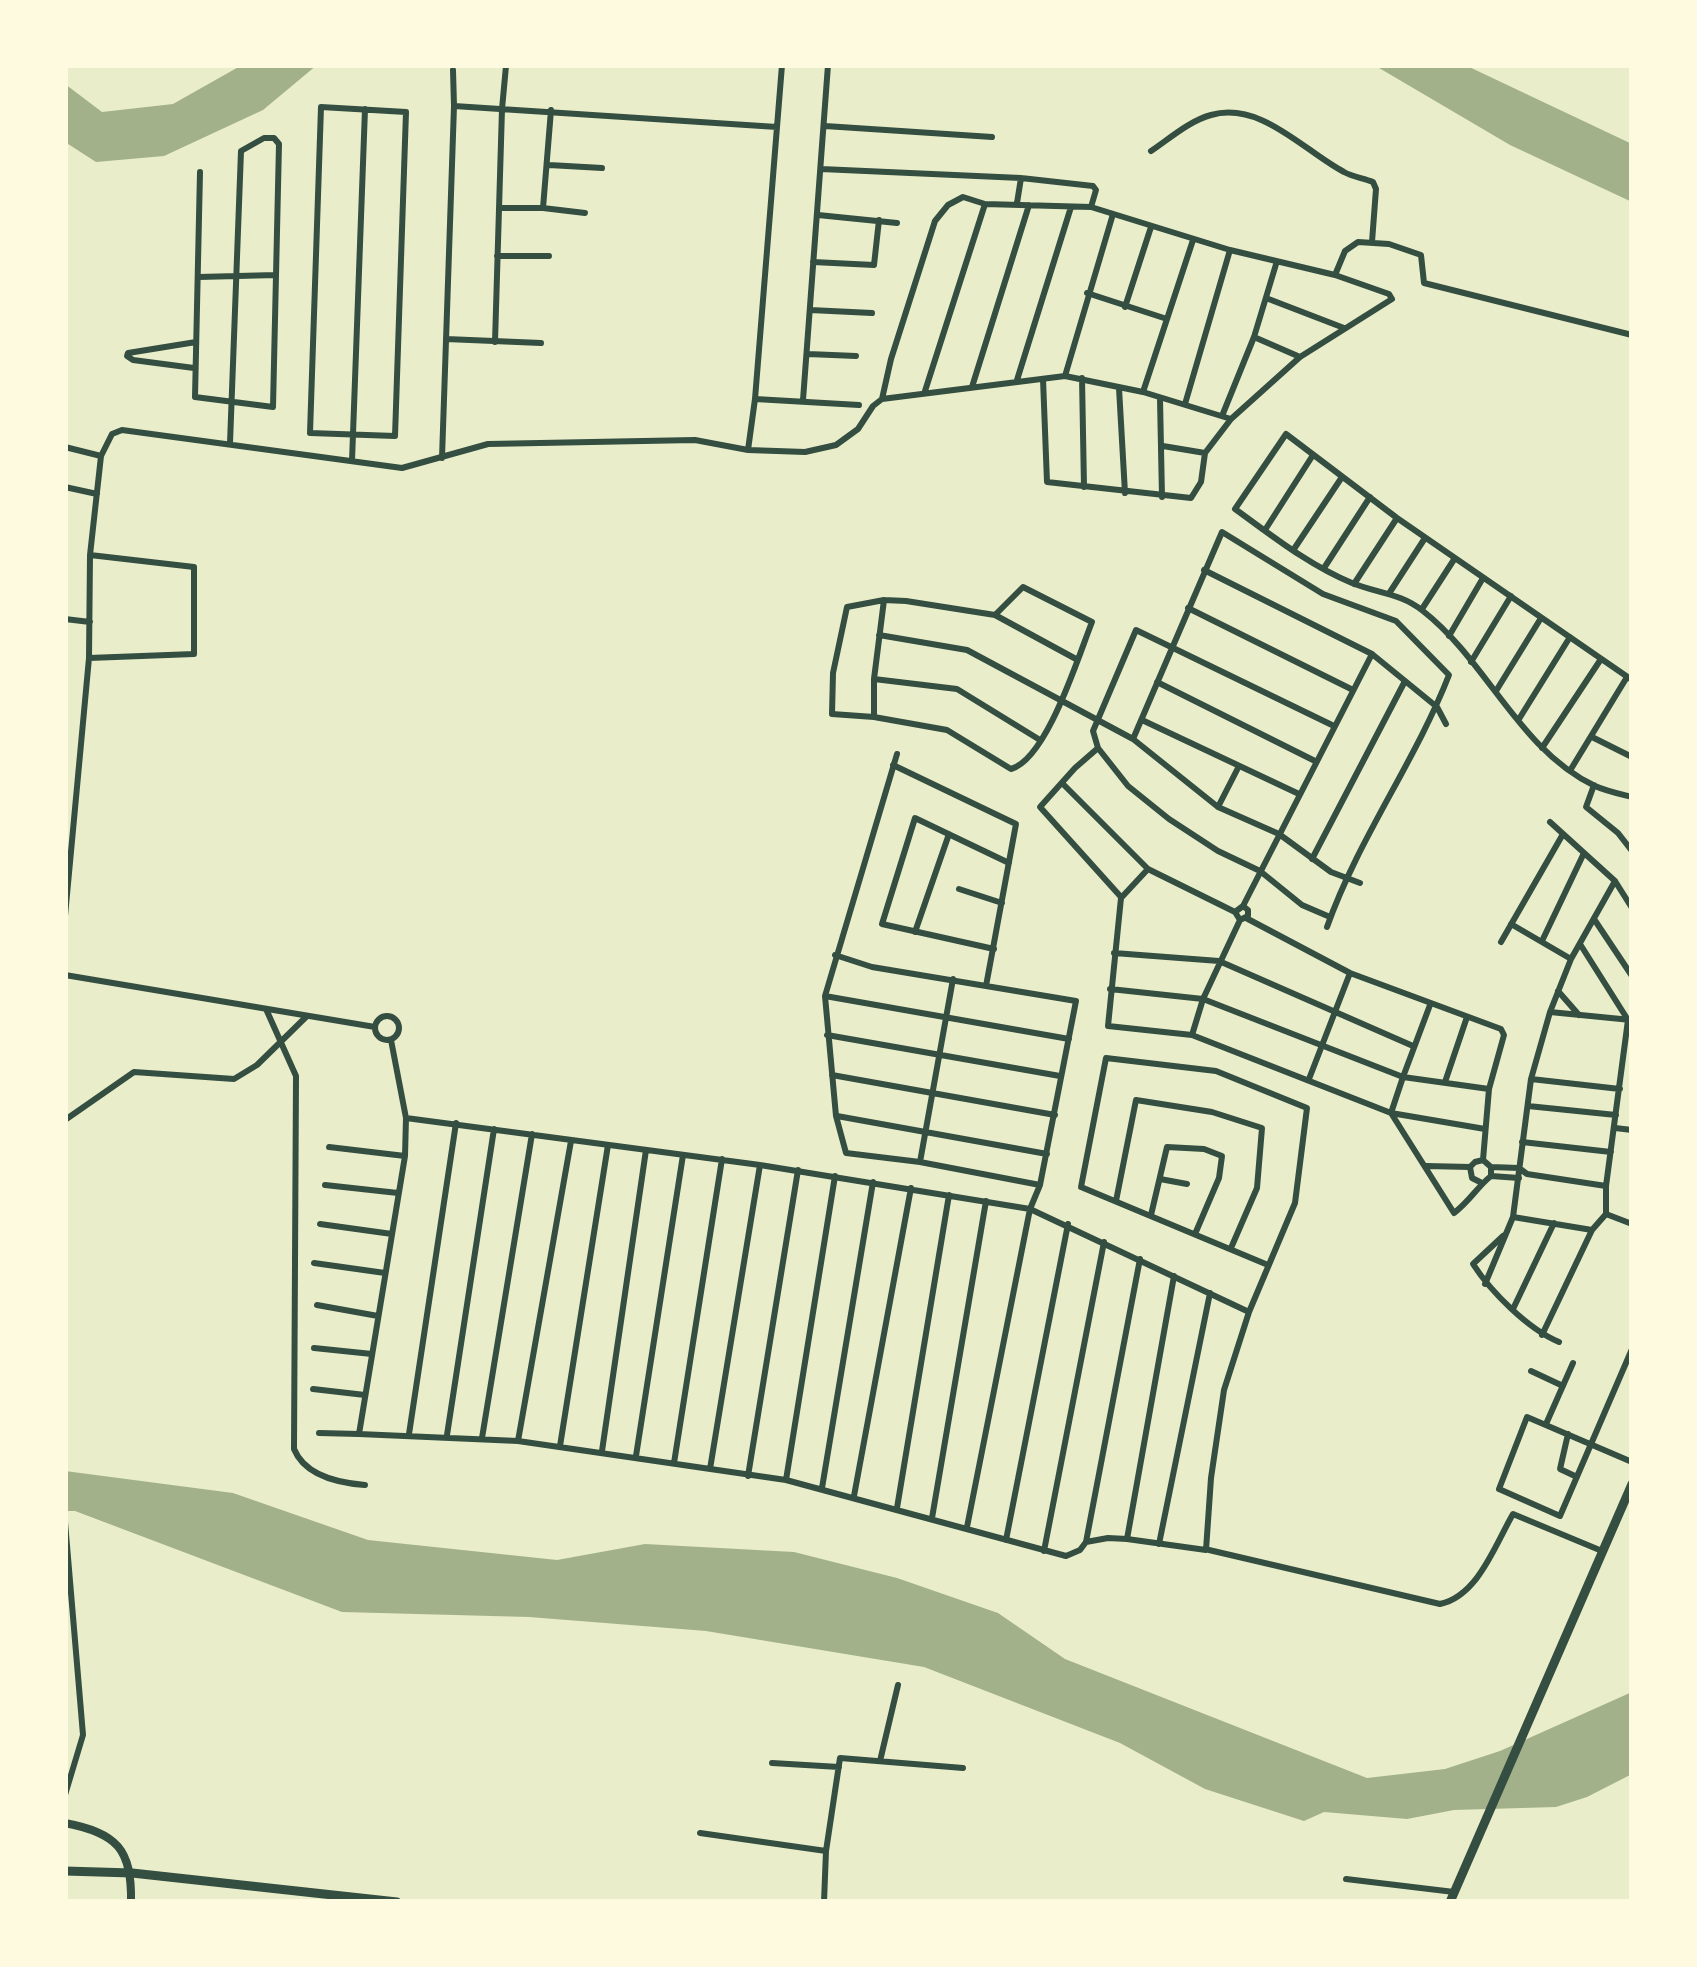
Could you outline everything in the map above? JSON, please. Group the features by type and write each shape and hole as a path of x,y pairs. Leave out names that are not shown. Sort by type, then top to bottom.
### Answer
{"main road":[{"path":"1452,1897 1632,1484"},
{"path":"65,1871 132,1873 397,1902"}],"street":[{"path":"748,450 782,65"},
{"path":"804,400 828,65"},
{"path":"496,342 506,66"},
{"path":"442,458 452,70"},
{"path":"321,106 406,112 395,436 353,434 310,433 321,106"},
{"path":"454,106 776,127"},
{"path":"352,461 365,110"},
{"path":"543,208 551,110"},
{"path":"1151,151 1215,114 1238,114 1264,123 1290,135 1342,171 1373,182 1376,189 1372,242"},
{"path":"825,126 992,137"},
{"path":"200,172 195,396 234,401 273,407 278,144 274,138 264,138 241,151 234,401 230,443"},
{"path":"548,165 602,168"},
{"path":"821,169 1021,178 1093,186 1096,190 1091,207"},
{"path":"1016,203 1021,178"},
{"path":"882,399 934,221 948,205 963,197 985,204 1091,207 1193,240 1335,275 1388,294 1392,299 1300,357 1226,418"},
{"path":"926,391 985,204"},
{"path":"972,387 1029,205"},
{"path":"1017,380 1072,207"},
{"path":"499,208 584,213"},
{"path":"1065,376 1113,214"},
{"path":"818,216 897,222"},
{"path":"814,262 874,265 880,220"},
{"path":"1125,306 1152,227"},
{"path":"1143,392 1193,240"},
{"path":"1335,275 1345,252 1358,242 1372,242 1421,255 1424,283 1632,335"},
{"path":"1185,404 1230,250"},
{"path":"498,256 548,256"},
{"path":"1043,379 1046,478 1052,484 1191,498 1201,482 1205,453 1226,418 1277,262"},
{"path":"198,277 276,275"},
{"path":"1088,294 1167,318"},
{"path":"1266,298 1344,328"},
{"path":"810,310 872,313"},
{"path":"1254,337 1300,357"},
{"path":"446,339 540,343"},
{"path":"194,368 133,360 128,353 196,342"},
{"path":"808,354 856,356"},
{"path":"65,916 89,658 90,556 101,456 112,434 122,430 402,468 488,444 695,440 748,450 805,452 836,445 858,429 882,399 1065,376 1143,392 1226,418"},
{"path":"1082,378 1084,487"},
{"path":"1120,388 1125,493"},
{"path":"755,398 859,404"},
{"path":"1160,399 1162,497"},
{"path":"1571,769 1630,678 1396,518 1286,434 1235,508 1353,584 1390,592 1422,609 1542,748 1571,769 1594,785 1632,797"},
{"path":"1163,446 1205,453"},
{"path":"65,448 101,456"},
{"path":"1265,530 1313,455"},
{"path":"1294,549 1342,477"},
{"path":"65,487 97,494"},
{"path":"1324,568 1370,497"},
{"path":"1353,584 1396,518"},
{"path":"1132,740 1222,532 1323,594 1396,621 1450,676 1347,878 1327,927"},
{"path":"1390,592 1425,538"},
{"path":"89,658 194,654 194,567 90,556"},
{"path":"1422,609 1455,558"},
{"path":"1204,570 1372,654 1437,707 1446,724"},
{"path":"1449,636 1484,578"},
{"path":"995,615 1023,587 1092,622 1061,702 1022,766 1011,769 947,730 832,714 833,673 847,608 884,600 995,615 1076,659"},
{"path":"1471,662 1511,596"},
{"path":"874,717 874,679 884,600"},
{"path":"1188,608 1354,690"},
{"path":"1496,691 1541,618"},
{"path":"65,619 90,622"},
{"path":"1330,917 1302,905 1260,872 1168,819 1128,786 1098,748 1093,732 1136,630 1334,726"},
{"path":"879,635 967,650 1132,740 1218,807 1279,834 1312,859 1360,883"},
{"path":"1519,719 1570,638"},
{"path":"1235,912 1243,906 1372,654"},
{"path":"1542,748 1601,659"},
{"path":"874,679 957,689 1040,740"},
{"path":"1312,859 1405,681"},
{"path":"1157,682 1315,760"},
{"path":"1142,720 1299,794"},
{"path":"1592,737 1632,757"},
{"path":"1098,748 1040,807 1121,898"},
{"path":"898,754 825,996 836,1116 846,1152 1040,1185"},
{"path":"893,765 1016,824 986,986"},
{"path":"1218,807 1238,766"},
{"path":"1062,783 1148,869 1350,973 1504,1031 1489,1088 1483,1160 1491,1171 1606,1186"},
{"path":"1594,785 1586,807 1618,832 1632,851"},
{"path":"994,948 882,924 915,818 1009,862"},
{"path":"1550,822 1615,880 1632,908"},
{"path":"1618,832 1632,836"},
{"path":"915,933 949,834"},
{"path":"1501,942 1563,834"},
{"path":"1542,941 1584,853"},
{"path":"1148,869 1121,898 1108,1026 1192,1035 1391,1113 1485,1129"},
{"path":"1486,1284 1513,1217 1522,1176 1519,1168 1531,1078 1550,1012 1572,959 1615,880"},
{"path":"960,889 1002,903"},
{"path":"1192,1035 1219,962 1248,910 1243,906"},
{"path":"1594,918 1632,976"},
{"path":"1511,924 1572,959"},
{"path":"1542,1335 1592,1230 1606,1214 1610,1152 1630,1020 1580,944"},
{"path":"1114,953 1219,962 1414,1046"},
{"path":"836,955 872,967 1076,1002 966,1528"},
{"path":"1308,1079 1350,973"},
{"path":"65,975 375,1026"},
{"path":"920,1162 953,980"},
{"path":"1110,989 1203,999 1403,1077 1489,1088"},
{"path":"1558,990 1580,1016"},
{"path":"825,996 1069,1038"},
{"path":"1391,1113 1430,1005"},
{"path":"266,1009 296,1076 294,1449 307,1468 342,1484 366,1485"},
{"path":"1550,1012 1630,1020"},
{"path":"65,1120 142,1070 168,1076 234,1079 256,1065 307,1016"},
{"path":"1444,1082 1467,1017"},
{"path":"375,1026 382,1018 393,1018 399,1031 391,1040"},
{"path":"375,1026 379,1038 391,1040"},
{"path":"827,1035 1060,1076"},
{"path":"359,1434 405,1156 406,1118 391,1040"},
{"path":"1086,1542 1126,1539 1206,1550 1211,1478 1224,1390 1249,1312 1294,1203 1307,1108 1216,1072 1106,1058 1081,1186 1268,1265"},
{"path":"832,1075 1055,1115"},
{"path":"1531,1078 1620,1089"},
{"path":"1116,1201 1136,1100 1212,1112 1262,1128 1257,1188 1231,1248"},
{"path":"1527,1106 1616,1116"},
{"path":"1391,1113 1454,1213 1471,1201 1480,1182 1491,1171 1519,1168"},
{"path":"836,1116 1047,1154"},
{"path":"406,1118 798,1170 1030,1209 1249,1312"},
{"path":"409,1434 456,1123"},
{"path":"1615,1128 1632,1130"},
{"path":"447,1436 494,1129"},
{"path":"482,1438 532,1134"},
{"path":"518,1441 571,1141"},
{"path":"1522,1142 1610,1152"},
{"path":"560,1446 608,1145"},
{"path":"329,1146 405,1156"},
{"path":"1151,1215 1168,1147 1204,1149 1222,1156 1219,1178 1195,1234"},
{"path":"602,1451 646,1150"},
{"path":"636,1456 683,1155"},
{"path":"674,1463 722,1159"},
{"path":"1425,1166 1470,1167 1483,1160"},
{"path":"710,1469 760,1165"},
{"path":"1470,1167 1472,1178 1480,1182"},
{"path":"748,1476 798,1170"},
{"path":"786,1480 836,1176"},
{"path":"1160,1179 1187,1184"},
{"path":"822,1488 873,1182"},
{"path":"325,1185 398,1192"},
{"path":"854,1496 911,1188"},
{"path":"897,1508 949,1194"},
{"path":"932,1518 986,1201"},
{"path":"1606,1214 1632,1224"},
{"path":"1513,1217 1592,1230"},
{"path":"1513,1309 1554,1223"},
{"path":"320,1224 392,1234"},
{"path":"1006,1540 1068,1224"},
{"path":"1507,1232 1473,1264 1486,1284 1513,1309 1542,1335 1559,1342"},
{"path":"1044,1551 1104,1242"},
{"path":"320,1433 518,1441 786,1480 1066,1556 1080,1550 1086,1542 1140,1259"},
{"path":"314,1264 385,1274"},
{"path":"1126,1539 1174,1276"},
{"path":"1159,1544 1210,1293"},
{"path":"316,1305 378,1316"},
{"path":"314,1348 372,1354"},
{"path":"1632,1349 1593,1444 1560,1516 1498,1489 1527,1417 1593,1444 1632,1462"},
{"path":"1546,1424 1573,1364"},
{"path":"1531,1371 1563,1386"},
{"path":"313,1388 365,1394"},
{"path":"1568,1434 1560,1469 1578,1477"},
{"path":"1209,1550 1440,1604 1455,1600 1471,1586 1513,1514 1603,1551"},
{"path":"65,1522 83,1735 65,1795"},
{"path":"880,1762 898,1685"},
{"path":"824,1902 826,1851 840,1758 963,1768"},
{"path":"772,1763 838,1767"},
{"path":"65,1823 90,1828 114,1840 132,1873 131,1902"},
{"path":"700,1833 826,1851"},
{"path":"1346,1879 1452,1897"}],"shaded area":[{"path":"242,65 317,65 263,110 164,156 96,162 65,142 65,84 102,112 173,104"},
{"path":"1374,65 1465,65 1632,144 1632,202 1510,145"},
{"path":"65,1471 233,1493 368,1540 557,1560 645,1544 794,1552 897,1578 998,1613 1065,1659 1367,1778 1445,1769 1500,1751 1632,1692 1632,1774 1587,1797 1556,1807 1454,1810 1407,1819 1324,1812 1304,1821 1205,1789 1120,1743 924,1667 706,1631 529,1617 342,1612 75,1511 65,1511"}]}
